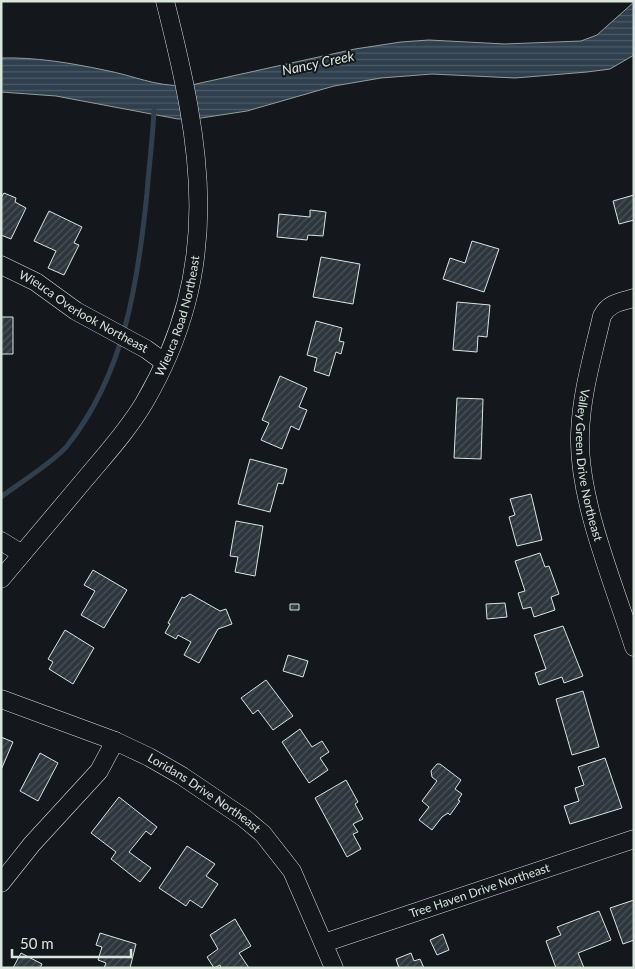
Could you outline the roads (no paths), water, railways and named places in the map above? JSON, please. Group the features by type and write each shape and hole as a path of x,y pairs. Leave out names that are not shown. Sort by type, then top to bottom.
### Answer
{"street":[{"name":"Wieuca Road Northeast","path":"1,579 117,441 144,404 182,320 193,275 199,229 198,174 193,131 165,3"},
{"name":"Wieuca Overlook Northeast","path":"1,265 36,282 81,314 146,349 164,362"},
{"name":"Valley Green Drive Northeast","path":"634,298 613,304 606,308 602,316 584,390 580,435 582,476 590,511 634,647"},
{"path":"2,542 22,554"},
{"name":"Loridans Drive Northeast","path":"1,699 115,741 182,776 244,818 263,834 292,871 334,968"},
{"path":"1,883 32,844 99,771 115,741"},
{"name":"Tree Haven Drive Northeast","path":"324,943 634,839"}],"water":[{"name":"Nancy Creek","path":"634,2 634,55 610,69 515,78 432,74 381,78 334,86 247,111 201,118 178,119 56,96 1,92 1,58 27,58 66,63 115,72 154,83 187,86 355,49 401,42 429,40 505,44 581,41 597,35"}],"waterway":[{"path":"1,497 45,465 67,446 87,418 103,388 125,326 133,293 147,193 154,109"}]}
